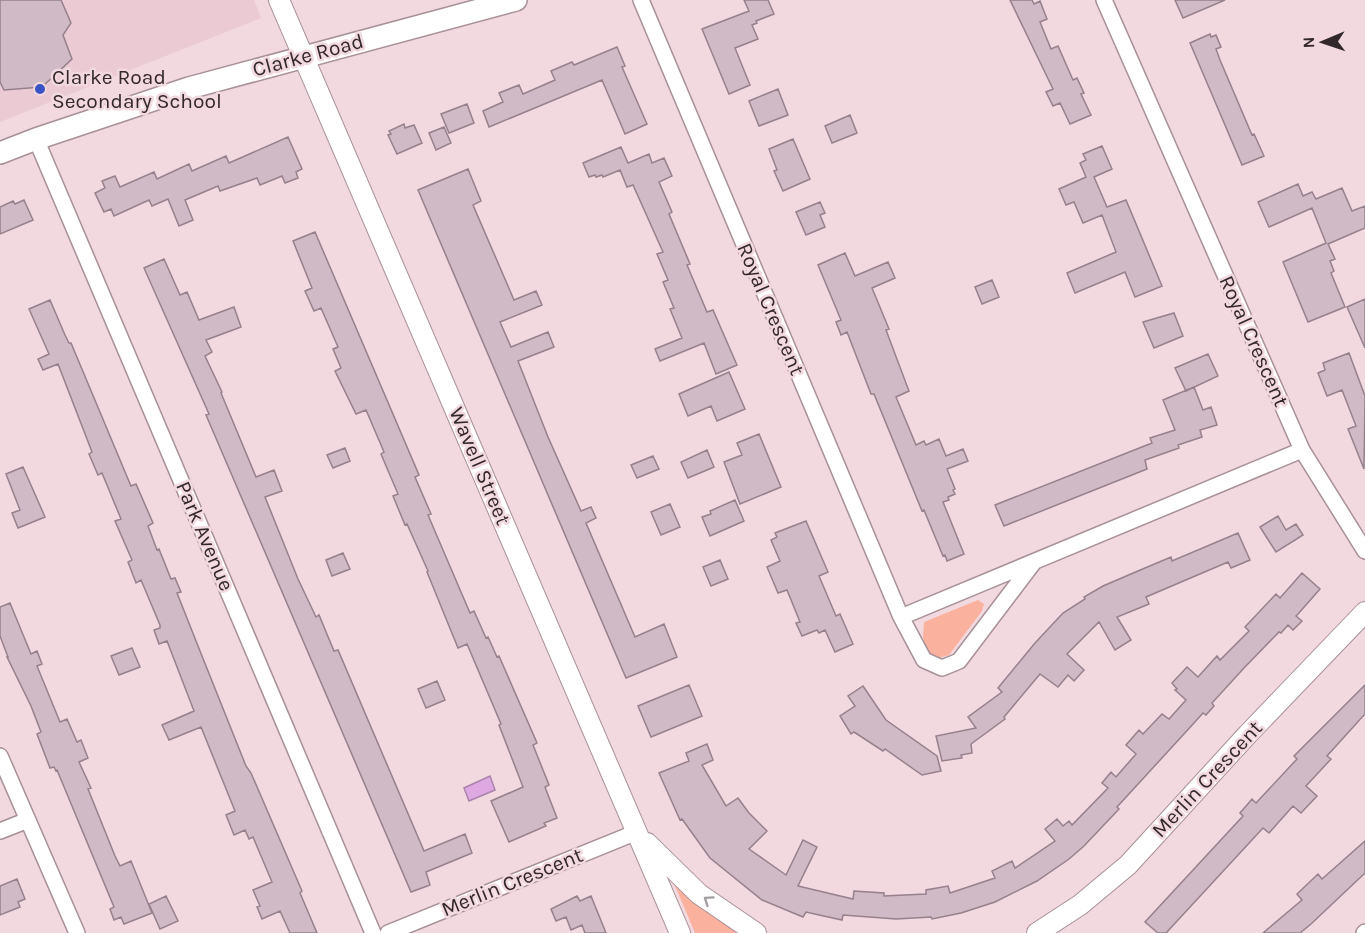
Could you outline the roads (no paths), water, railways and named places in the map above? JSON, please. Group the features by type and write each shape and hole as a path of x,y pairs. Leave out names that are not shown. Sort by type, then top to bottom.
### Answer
{"main road":[{"name":"Clarke Road","path":"0,153 189,88 516,0"}],"street":[{"name":"Wavell Street","path":"279,0 680,933"},
{"name":"Royal Crescent","path":"641,0 902,618 924,660 942,668 959,661 1034,562"},
{"name":"Royal Crescent","path":"1104,0 1302,450 1365,551"},
{"name":"Park Avenue","path":"36,139 374,933"},
{"path":"902,618 1302,450"},
{"name":"Merlin Crescent","path":"1037,933 1080,905 1128,865 1248,734 1365,612"},
{"path":"0,756 77,933"},
{"path":"0,831 28,820"},
{"path":"637,832 699,894 756,933"},
{"name":"Merlin Crescent","path":"388,933 637,832"}],"place":[{"name":"Clarke Road Secondary School","path":"40,89"}]}
